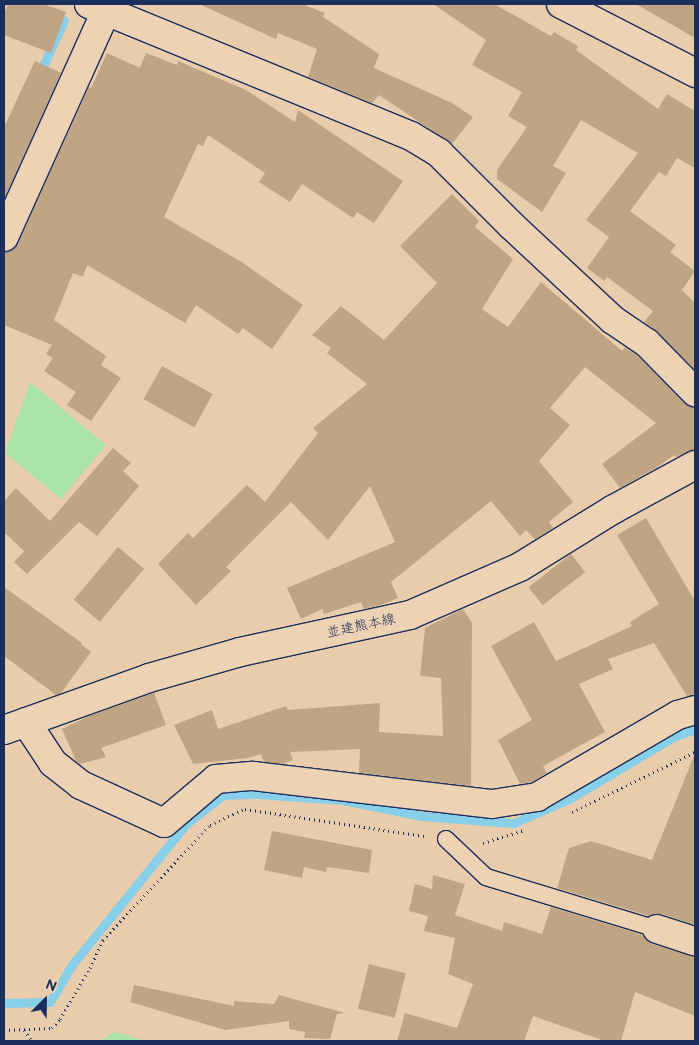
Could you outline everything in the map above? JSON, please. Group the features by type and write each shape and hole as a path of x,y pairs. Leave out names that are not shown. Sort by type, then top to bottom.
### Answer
{"street":[{"path":"561,4 695,73"},
{"path":"4,237 102,6 411,136 439,153 511,225 613,320 647,344 695,392"},
{"name":"並建熊本線","path":"15,726 149,678 240,652 410,615 520,567 614,508 695,465"},
{"path":"15,726 53,763 81,785 164,823 216,779 253,776 492,804 537,797 678,715 695,710"},
{"path":"657,929 695,941"}],"lane":[{"path":"446,839 486,877 657,929"}],"path":[{"path":"570,813 695,752"},
{"path":"4,1030 52,1028 60,1019 104,940 210,825 245,809 389,832 487,843 533,826"},
{"path":"24,1029 32,1041"}],"green space":[{"path":"30,382 106,445 61,499 5,453"},
{"path":"114,1032 147,1041 101,1041"}],"building":[{"path":"8,4 43,4 66,12 51,53 4,35 4,14"},
{"path":"199,4 302,4 325,13 323,17 379,54 374,68 452,103 473,117 452,144 379,95 372,103 308,77 317,49 278,33 276,39"},
{"path":"433,4 494,4 551,36 554,32 578,46 576,50 658,109 667,94 695,111 695,168 677,158 666,176 659,172 630,211 676,245 670,252 695,271 682,290 695,303 695,370 658,332 644,322 653,311 607,277 604,281 587,268 609,237 586,220 638,153 581,120 553,166 566,173 542,212 497,179 497,170 527,127 508,116 522,92 472,65 486,40"},
{"path":"636,4 695,4 695,38"},
{"path":"107,53 140,68 146,53 177,65 178,61 246,90 295,122 298,110 403,181 374,223 357,212 353,218 302,184 290,202 259,182 265,173 208,135 203,146 198,144 164,217 240,261 303,305 272,349 243,328 238,334 196,305 185,323 87,265 83,277 73,273 54,320 106,356 101,365 121,378 91,421 67,405 76,392 44,371 53,358 46,354 52,345 4,325 4,252 13,250 18,243 89,87 91,88"},
{"path":"35,61 61,73 4,200 4,127"},
{"path":"452,194 479,221 475,227 513,259 482,309 508,327 541,282 622,351 625,347 637,355 684,403 695,407 695,449 676,457 674,455 656,468 620,488 602,464 656,423 585,367 550,408 570,425 539,461 573,502 549,522 553,528 535,539 526,530 520,536 491,501 391,582 398,598 364,609 361,602 324,614 322,609 301,619 287,588 395,542 370,486 328,540 291,502 226,567 231,571 196,605 158,564 188,533 193,538 247,485 265,502 318,433 313,428 367,384 327,353 331,348 312,335 341,306 384,340 437,283 400,246"},
{"path":"162,366 213,394 194,427 144,399"},
{"path":"113,448 131,463 123,471 139,486 97,536 79,522 27,574 14,562 24,551 4,532 4,501 16,488 50,521"},
{"path":"646,518 695,601 695,695 687,696 654,643 608,659 613,669 579,684 605,732 543,766 547,773 532,782 520,784 498,740 532,720 491,646 534,622 556,661 632,626 630,622 659,604 617,535"},
{"path":"118,547 144,569 100,622 74,600"},
{"path":"571,554 585,572 543,605 528,587"},
{"path":"4,587 82,643 91,652 61,693 56,695 4,656"},
{"path":"463,609 472,623 471,786 359,773 360,749 290,752 293,760 282,764 264,762 261,754 248,758 193,764 174,725 212,710 218,729 286,706 288,710 380,703 379,732 443,736 441,678 420,676 425,628"},
{"path":"154,693 166,725 101,748 106,757 80,764 76,761 62,729 89,716"},
{"path":"694,756 695,925 662,914 649,916 557,888 569,848 591,841 652,860"},
{"path":"272,831 372,850 369,873 327,867 326,872 304,867 302,878 264,870"},
{"path":"433,875 465,884 455,915 502,931 504,922 542,934 551,907 643,935 652,944 695,956 695,1016 635,992 621,1041 605,1041 533,1016 524,1041 397,1041 405,1013 457,1028 473,984 448,974 455,938 424,931 428,916 409,911 415,884 432,889"},
{"path":"369,964 406,973 395,1018 358,1009"},
{"path":"134,985 234,1006 234,1001 274,1004 279,995 345,1013 337,1014 330,1039 304,1038 305,1032 289,1029 289,1021 225,1030 130,1002"}],"waterway":[{"path":"39,75 64,20"},
{"path":"4,1003 50,1002 71,966 186,824 223,795 258,794 343,800 421,816 514,823 571,798 673,737 695,729"}]}
